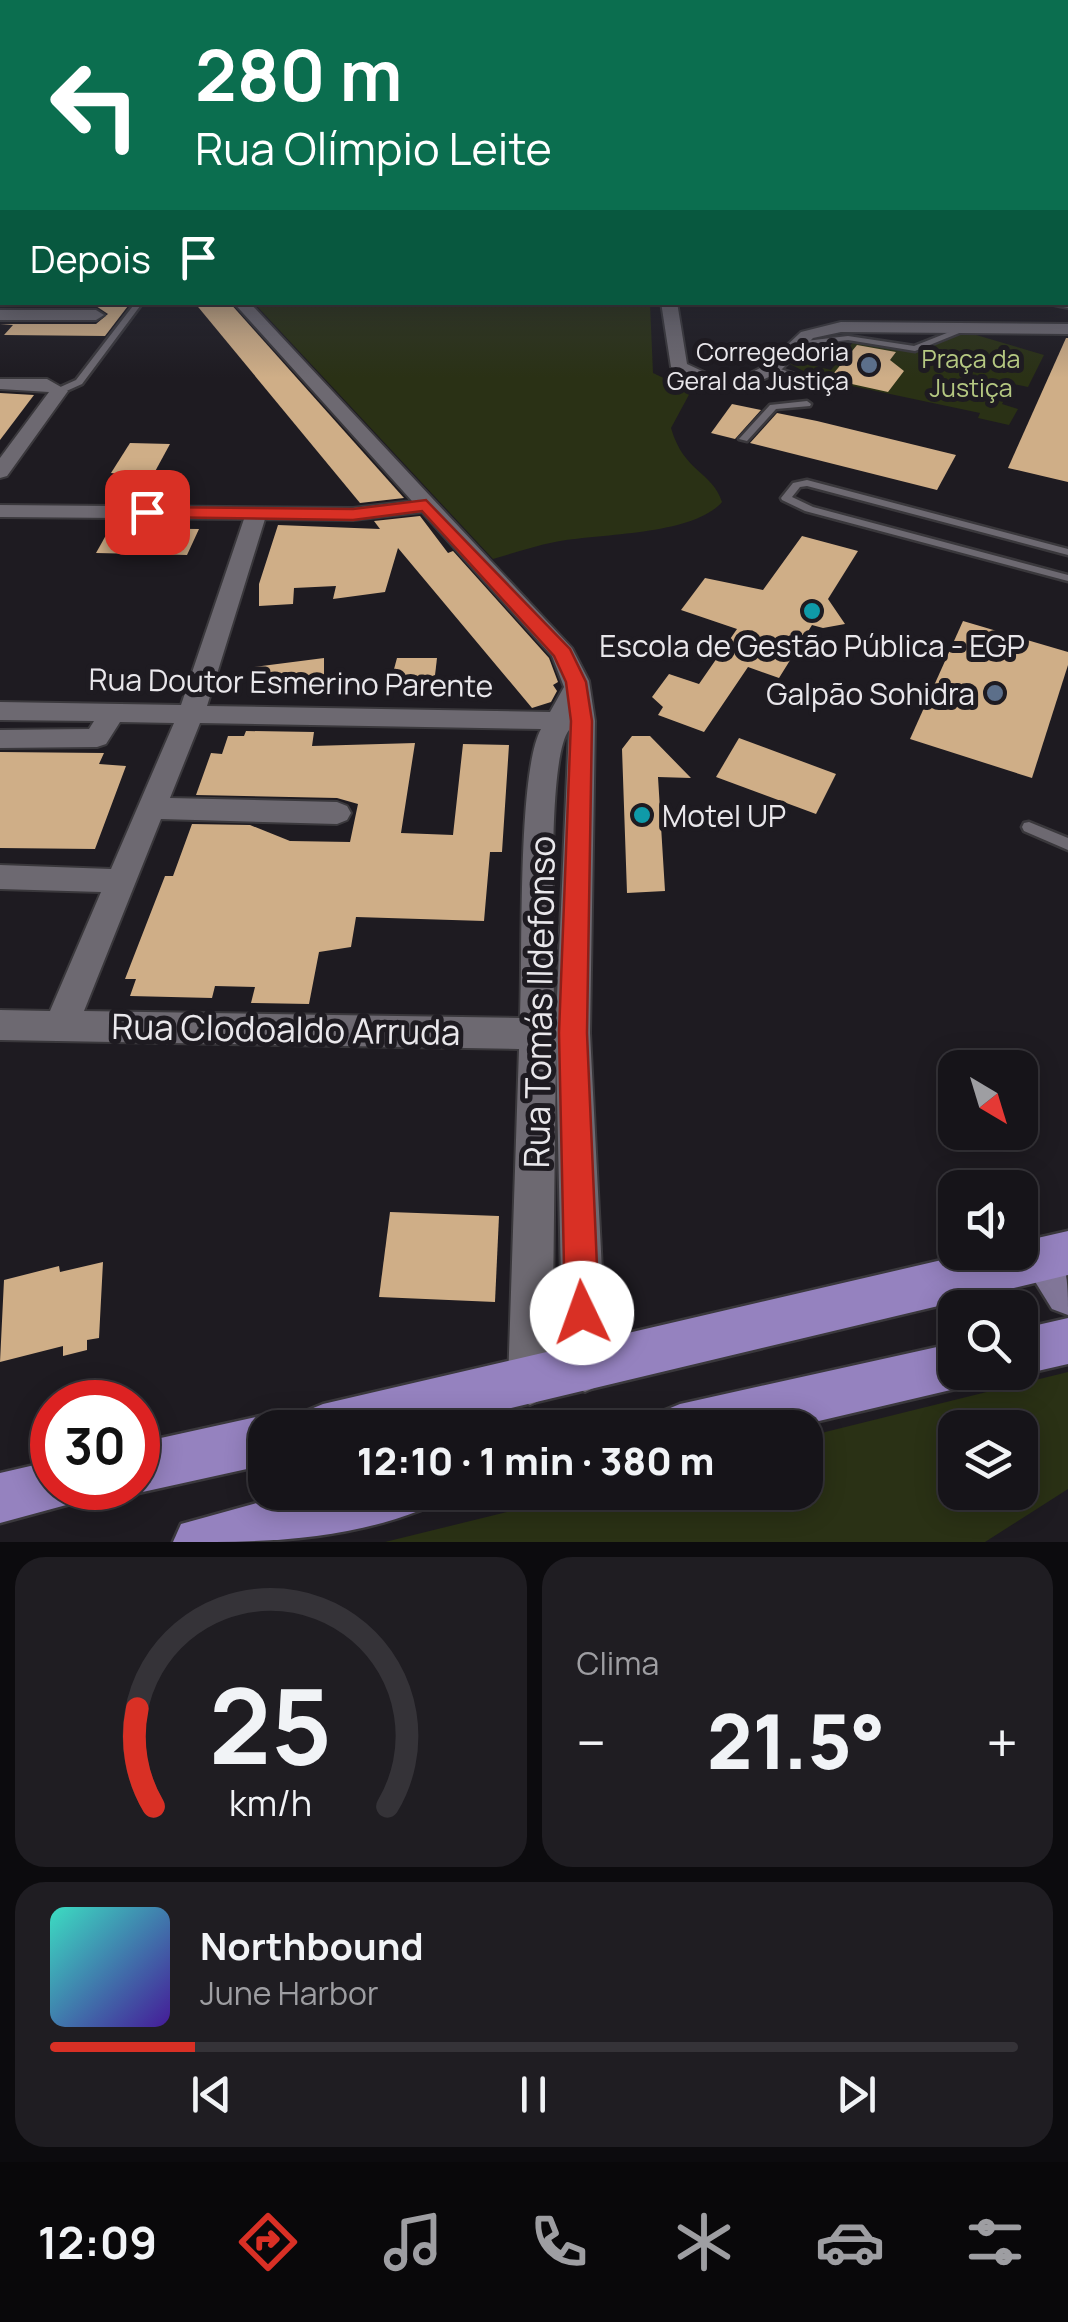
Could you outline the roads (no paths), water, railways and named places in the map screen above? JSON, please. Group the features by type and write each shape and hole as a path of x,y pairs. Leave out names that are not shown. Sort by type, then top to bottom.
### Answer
{"main road":[{"path":"406,1410 1060,1268"},
{"path":"1038,1348 1068,1341"},
{"path":"760,1410 938,1370"},
{"path":"160,1463 248,1444"},
{"path":"0,1498 30,1491"},
{"path":"199,1542 330,1510"}],"street":[{"path":"243,305 563,653 572,710"},
{"path":"669,305 676,361 689,375 731,384 756,380 796,344 822,330 882,319 970,327 1068,329"},
{"path":"0,314 96,315"},
{"path":"0,384 47,384 54,399 0,472"},
{"path":"0,511 353,514 426,505"},
{"path":"60,1025 192,712 257,512"},
{"name":"Rua Doutor Esmerino Parente","path":"0,711 572,710"},
{"name":"Rua Tomás Ildefonso","path":"530,1383 556,1034 559,799 548,741 572,710"},
{"path":"0,739 96,738 114,711"},
{"path":"151,808 337,813"},
{"path":"0,877 119,881"},
{"path":"0,892 45,880"},
{"name":"Rua Clodoaldo Arruda","path":"0,1025 556,1034"},
{"name":"Rua Tomás Ildefonso","path":"556,1034 585,1370"}],"lane":[{"path":"54,399 79,382 138,305"},
{"path":"796,344 848,338 915,349 970,327"},
{"path":"772,369 820,386"},
{"path":"744,439 774,406 806,404"},
{"path":"1068,552 807,484 797,485 786,498 808,510 1068,578"},
{"path":"1029,827 1068,844"}],"place":[{"name":"Corregedoria Geral da Justiça","path":"869,365"},
{"name":"Escola de Gestão Pública - EGP","path":"812,611"},
{"name":"Galpão Sohidra","path":"995,693"},
{"name":"Motel UP","path":"642,815"}],"park label":[{"name":"Praça da Justiça","path":"971,372"}]}
